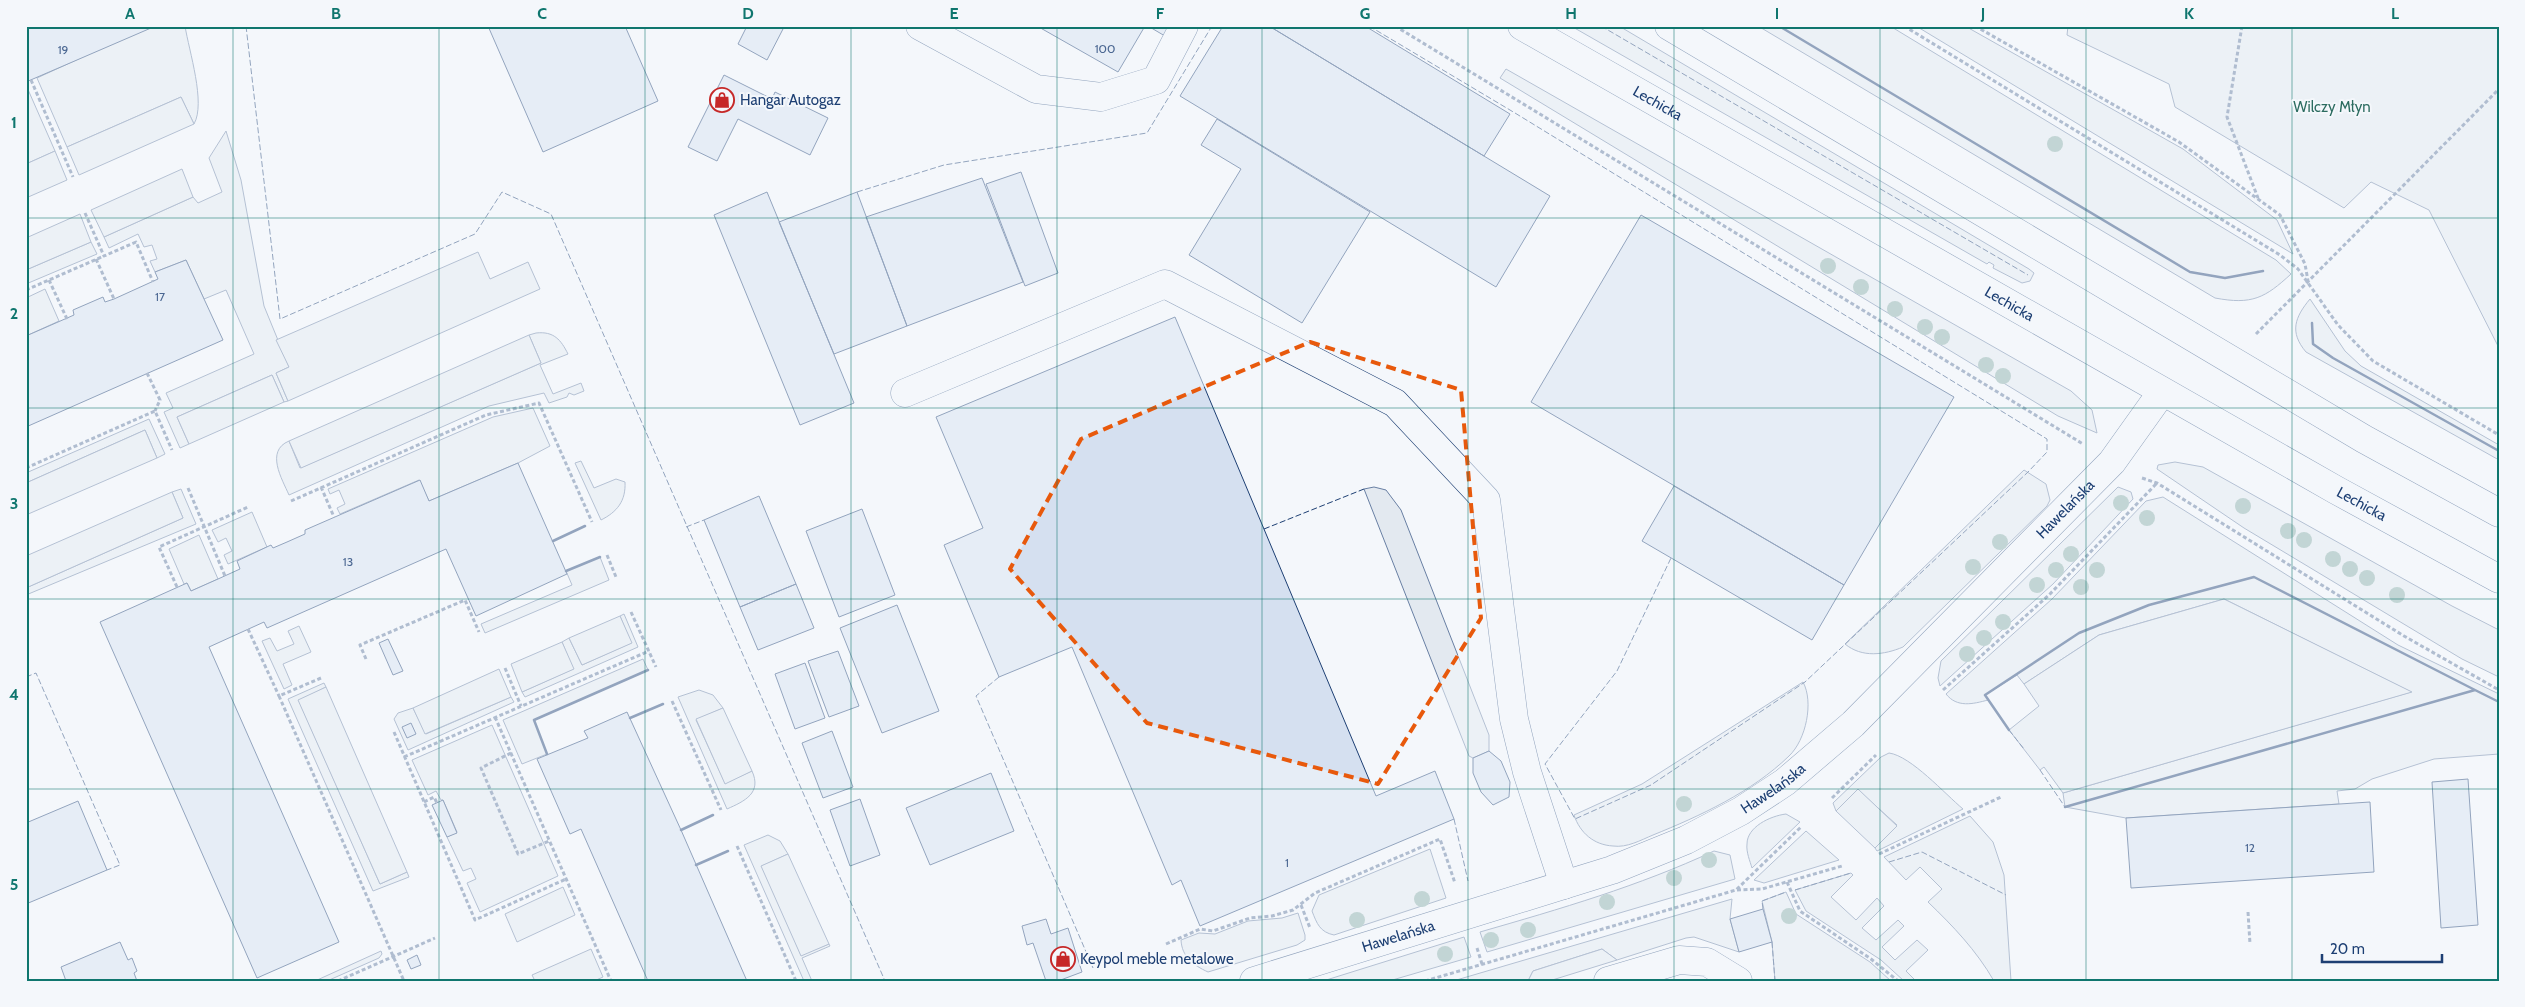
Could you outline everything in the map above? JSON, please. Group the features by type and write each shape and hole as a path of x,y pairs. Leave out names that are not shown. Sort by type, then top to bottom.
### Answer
{"main road":[{"path":"920,26 1036,89 1101,97 1156,80 1184,26"},
{"name":"Lechicka","path":"1522,26 2162,392 2499,579"},
{"path":"1669,26 2364,439 2499,513"},
{"path":"905,393 1166,284 1395,404 1486,500 1514,719 1527,772 1564,885"},
{"name":"Hawelańska","path":"1254,981 1612,870 1686,840 1742,811 1785,782 1853,724 2112,462 2162,392"},
{"path":"1608,981 1679,960 1707,962 1738,981"}],"path":[{"path":"1395,26 2088,447"},
{"path":"1904,26 2272,250 2298,269 2338,325 2373,361 2499,435"},
{"path":"1975,26 2180,142 2280,215 2287,225 2305,264 2308,281"},
{"path":"2242,26 2227,117 2258,199"},
{"path":"31,80 73,177"},
{"path":"2238,365 2259,329 2499,89"},
{"path":"85,213 104,256"},
{"path":"26,290 136,242 152,282"},
{"path":"96,259 114,299"},
{"path":"49,280 67,319"},
{"path":"26,468 155,411 160,400 147,373"},
{"path":"290,500 486,415 539,403 592,522"},
{"path":"155,411 172,450"},
{"path":"2134,476 2157,483 2404,636 2499,690"},
{"path":"1942,690 2048,595 2157,483"},
{"path":"321,487 334,517"},
{"path":"188,488 225,576"},
{"path":"177,587 159,547 248,507"},
{"path":"607,555 616,577"},
{"path":"366,659 360,645 465,600 479,632"},
{"path":"631,612 656,667"},
{"path":"248,629 404,981"},
{"path":"380,636 382,641"},
{"path":"404,757 649,651"},
{"path":"505,668 522,706"},
{"path":"279,696 321,678"},
{"path":"672,701 721,810"},
{"path":"495,717 611,981"},
{"path":"394,732 475,920 566,879"},
{"path":"511,753 481,768 518,854 549,841"},
{"path":"1832,798 1876,755"},
{"path":"424,802 434,797 437,802"},
{"path":"1879,854 2001,797"},
{"path":"1736,890 1802,826"},
{"path":"1166,944 1200,929 1213,931 1250,918 1283,914 1301,905 1315,893 1440,839 1457,891"},
{"path":"737,846 796,981"},
{"path":"1425,981 1736,890 1762,889 1842,866"},
{"path":"1787,882 1800,911 1871,958 1898,981"},
{"path":"1301,905 1310,930"},
{"path":"2248,912 2250,944"},
{"path":"338,981 435,938"}],"highlighted area":[{"path":"1310,342 1461,390 1481,618 1378,784 1147,723 1010,569 1081,439"}],"green space":[{"path":"150,26 185,26 196,76 198,103 194,124 181,97 67,147 37,78"},
{"path":"1571,26 1619,26 2029,269 2034,273 2030,281 2022,283 1993,268 1994,265 1989,262 1987,264"},
{"path":"1758,26 1890,26 2276,260 2291,274 2273,289 2257,298 2239,301 2215,298"},
{"path":"1916,26 1965,26 2183,149 2277,220 2293,254"},
{"name":"Wilczy Młyn","path":"2068,26 2499,26 2499,348 2429,210 2371,182 2344,208 2175,107 2169,84 2067,35"},
{"path":"1506,69 2071,391 2092,410 2097,433 2058,416 1500,78"},
{"path":"26,85 55,151 26,164"},
{"path":"226,131 241,180 264,306 289,367 276,373 288,401 284,402 272,375 177,417 189,444 180,448 164,412 173,408 166,393 254,354 226,290 204,299 186,260 155,272 150,261 157,259 152,245 144,247 138,234 109,248 104,237 193,197 198,203 222,192 209,158"},
{"path":"91,242 97,254 26,284 26,270"},
{"path":"45,289 59,321 26,336 26,298"},
{"path":"2310,299 2345,351 2361,366 2499,445 2499,460 2306,352 2297,338 2296,325 2301,312"},
{"path":"536,333 552,335 563,345 568,354 540,365 553,394 581,383 584,391 574,395 569,393 567,397 549,403 544,393 489,406 289,495 277,466 277,458 278,451 289,441 300,468 541,363 529,335"},
{"path":"533,408 550,446 518,463 429,501 419,480 340,514 337,508 345,504 339,490 330,494 328,489 493,417"},
{"path":"149,419 165,454 157,458 145,430 26,483 26,473"},
{"path":"581,461 594,488 616,479 625,482 624,495 619,505 612,513 601,520 575,463"},
{"path":"2175,462 2203,467 2452,606 2499,630 2499,677 2462,659 2244,528 2157,469 2158,465"},
{"path":"2024,470 2046,484 2050,500 2047,506 1903,647 1873,654 1859,652 1845,644"},
{"path":"1374,487 1386,490 1401,510 1489,735 1489,751 1473,758 1469,756 1364,489"},
{"path":"2118,487 2131,492 2133,499 2053,584 1940,686 1938,678 1941,661"},
{"path":"181,489 196,524 26,595 26,588 183,518 172,492"},
{"path":"2163,497 2398,645 2499,694 2499,754 2434,759 2372,779 2355,789 2337,791 2339,804 2126,818 2065,807 2063,793 2411,692 2224,599 2099,635 2024,684 2017,675 1985,695 1988,700 1965,704 1955,701 1946,694 2052,599 2146,501"},
{"path":"252,512 267,547 228,564 224,555 232,551 226,538 218,542 212,530"},
{"path":"199,535 218,579 191,591 187,583 184,584 169,549"},
{"path":"600,557 609,580 485,633 481,624 572,585 566,571"},
{"path":"624,614 638,647 525,697 522,692 573,669 562,642 569,638 582,665 631,643 620,616"},
{"path":"299,626 311,652 283,664 292,685 284,689 262,641 270,638 277,651 294,644 288,631"},
{"path":"643,659 648,670 534,720 547,754 522,764 503,720"},
{"path":"1803,682 1808,700 1808,710 1804,731 1800,740 1789,756 1759,781 1725,802 1689,820 1629,845 1618,846 1600,843 1589,837 1580,827 1574,815 1642,784"},
{"path":"324,683 326,687 299,701 380,884 407,872 409,877 373,891 288,699"},
{"path":"699,690 713,695 723,708 696,720 725,783 752,771 755,779 755,785 750,795 740,803 727,809 678,697"},
{"path":"511,697 514,702 408,750 394,719 398,713 413,708 426,734"},
{"path":"492,725 558,876 480,912 467,883 476,879 471,868 463,871 447,837 457,832 443,800 441,800 436,791 428,795 412,760"},
{"path":"1889,753 1898,756 1917,768 1963,809 1877,851 1875,848 1897,825 1858,790 1836,811 1833,803 1881,757"},
{"path":"1786,814 1800,822 1752,868 1747,847 1751,832 1760,823"},
{"path":"1970,816 1993,842 2004,875 2011,981 1994,981 1964,939 1928,902 1942,889 1920,867 1906,880 1884,857"},
{"path":"1806,831 1839,860 1764,883 1754,880"},
{"path":"768,835 780,841 788,854 762,866 801,955 829,944 830,946 802,958 812,981 804,981 744,845"},
{"path":"1430,849 1446,898 1334,935 1325,932 1320,927 1312,911 1319,895"},
{"path":"1714,851 1730,855 1735,879 1487,952 1480,932 1628,886"},
{"path":"1851,873 1853,875 1831,897 1856,920 1877,898 1884,906 1862,928 1876,940 1898,920 1904,926 1882,947 1895,960 1917,940 1928,950 1906,971 1916,981 1904,981 1881,960 1806,911 1795,890"},
{"path":"1786,892 1796,914 1870,962 1891,981 1775,981 1772,942 1762,901"},
{"path":"1732,899 1730,919 1739,952 1694,937 1617,960 1602,949 1533,971 1528,981 1453,981"},
{"path":"1298,913 1305,940 1297,945 1208,972 1189,960 1182,946 1181,940 1199,933 1215,934 1248,921 1282,918"},
{"path":"1464,937 1471,957 1389,981 1323,981"},
{"path":"381,951 382,954 379,958 327,981 315,981"}],"shaded area":[{"path":"181,97 194,124 79,175 67,147"},
{"path":"55,151 67,180 26,198 26,164"},
{"path":"182,169 193,197 104,237 91,210"},
{"path":"80,214 91,242 26,270 26,238"},
{"path":"478,252 490,279 528,262 540,289 288,401 276,373 289,367 276,340"},
{"path":"529,335 541,363 301,468 289,441"},
{"path":"272,375 284,402 189,444 177,417"},
{"path":"145,430 157,458 26,515 26,483"},
{"path":"172,492 183,518 26,588 26,556"},
{"path":"2224,599 2412,692 2063,793 2044,767 2040,770 2009,730 2039,706 2024,684 2099,635"},
{"path":"620,616 632,643 582,665 569,638"},
{"path":"562,642 574,669 522,692 511,664"},
{"path":"499,669 511,697 425,734 413,708"},
{"path":"326,687 407,872 380,884 298,700"},
{"path":"723,708 752,771 725,784 696,719"},
{"path":"1858,789 1897,826 1875,848 1836,811"},
{"path":"788,854 829,944 801,956 761,866"},
{"path":"563,887 575,915 517,942 505,914"},
{"path":"591,949 603,977 594,981 535,981 532,975"},
{"path":"1602,949 1617,960 1549,981 1528,981 1533,971"}],"building":[{"path":"26,26 150,26 151,28 26,82"},
{"path":"488,26 625,26 658,101 543,152"},
{"path":"747,26 777,26 783,29 767,60 738,44"},
{"path":"1037,26 1145,26 1118,72"},
{"path":"1148,26 1177,26 1170,39"},
{"path":"1223,26 1269,26 1550,196 1496,287 1180,96"},
{"path":"1269,26 1365,26 1510,114 1484,156"},
{"path":"724,75 772,99 775,92 828,118 810,155 738,119 717,161 688,147"},
{"path":"1217,119 1370,212 1302,323 1189,255 1241,169 1201,145"},
{"path":"1021,172 1058,273 1025,286 986,184"},
{"path":"982,178 1023,282 907,326 866,217"},
{"path":"767,192 854,403 800,425 714,215"},
{"path":"857,192 907,326 834,354 779,222"},
{"path":"1641,215 1954,397 1844,585 1531,402"},
{"path":"186,260 223,340 26,427 26,336 74,315 73,310 103,297 105,302 158,279 155,272"},
{"path":"1175,317 1376,796 1435,771 1454,819 1200,926 1181,880 1172,885 1072,647 999,677 944,545 983,528 936,417"},
{"path":"518,463 567,574 476,616 446,549 267,628 264,622 209,647 339,942 257,978 100,622 187,583 191,591 240,569 237,561 271,545 273,548 287,542 305,534 305,530 420,480 429,501"},
{"path":"1674,486 1844,585 1812,640 1642,541"},
{"path":"759,496 796,584 740,607 704,520"},
{"path":"862,509 895,595 839,617 806,531"},
{"path":"796,584 814,628 758,650 740,607"},
{"path":"897,605 939,711 882,733 840,628"},
{"path":"388,639 403,671 393,675 379,643"},
{"path":"838,651 859,706 829,717 808,661"},
{"path":"805,663 825,718 795,729 775,674"},
{"path":"627,712 747,981 648,981 581,829 570,834 537,759 588,738 584,731"},
{"path":"411,723 416,734 407,738 402,727"},
{"path":"832,731 853,787 823,798 802,743"},
{"path":"1489,751 1501,761 1510,782 1509,797 1493,805 1481,792 1473,773 1473,758"},
{"path":"991,773 1014,831 930,865 906,808"},
{"path":"2468,779 2478,925 2441,928 2432,782"},
{"path":"860,799 880,855 850,866 830,810"},
{"path":"443,800 457,833 447,837 432,805"},
{"path":"78,801 107,870 26,904 26,823"},
{"path":"2370,802 2374,872 2131,888 2126,818"},
{"path":"1763,909 1772,942 1739,952 1730,919"},
{"path":"1046,919 1051,934 1068,928 1082,972 1058,981 1046,981 1033,943 1027,945 1022,926"},
{"path":"120,942 128,960 132,958 137,971 134,973 137,981 66,981 61,967"},
{"path":"417,955 421,965 411,969 407,960"}],"fence":[{"path":"246,26 280,319 475,234 502,192 551,214 885,981"},
{"path":"857,192 944,165 1147,133 1212,26"},
{"path":"1369,26 1515,113 2047,439 2047,452 2028,472 1805,682 1651,785 1575,819 1545,764 1617,671 1671,558"},
{"path":"1601,26 2028,275"},
{"path":"1264,529 1364,489"},
{"path":"686,527 704,520"},
{"path":"26,677 36,673 120,865 107,870"},
{"path":"999,677 976,696 1093,968"},
{"path":"2009,730 2024,749"},
{"path":"2040,770 2065,807"},
{"path":"1454,819 1468,881"},
{"path":"1889,862 1922,852 2006,895"},
{"path":"1795,890 1851,873"},
{"path":"1763,909 1762,901 1786,892"},
{"path":"1772,942 1775,981"}],"wall":[{"path":"1779,26 2190,272 2225,278 2263,271"},
{"path":"2312,323 2313,344 2333,358 2499,451"},
{"path":"553,541 585,526"},
{"path":"566,571 600,557"},
{"path":"2009,730 1985,695 2079,633 2149,605 2254,577 2475,690 2065,807"},
{"path":"547,754 534,720 648,670"},
{"path":"2475,690 2499,702"},
{"path":"630,718 663,704"},
{"path":"681,830 713,815"},
{"path":"696,865 728,851"}],"place":[{"name":"Hangar Autogaz","path":"722,100"},
{"name":"Keypol meble metalowe","path":"1063,959"}]}
